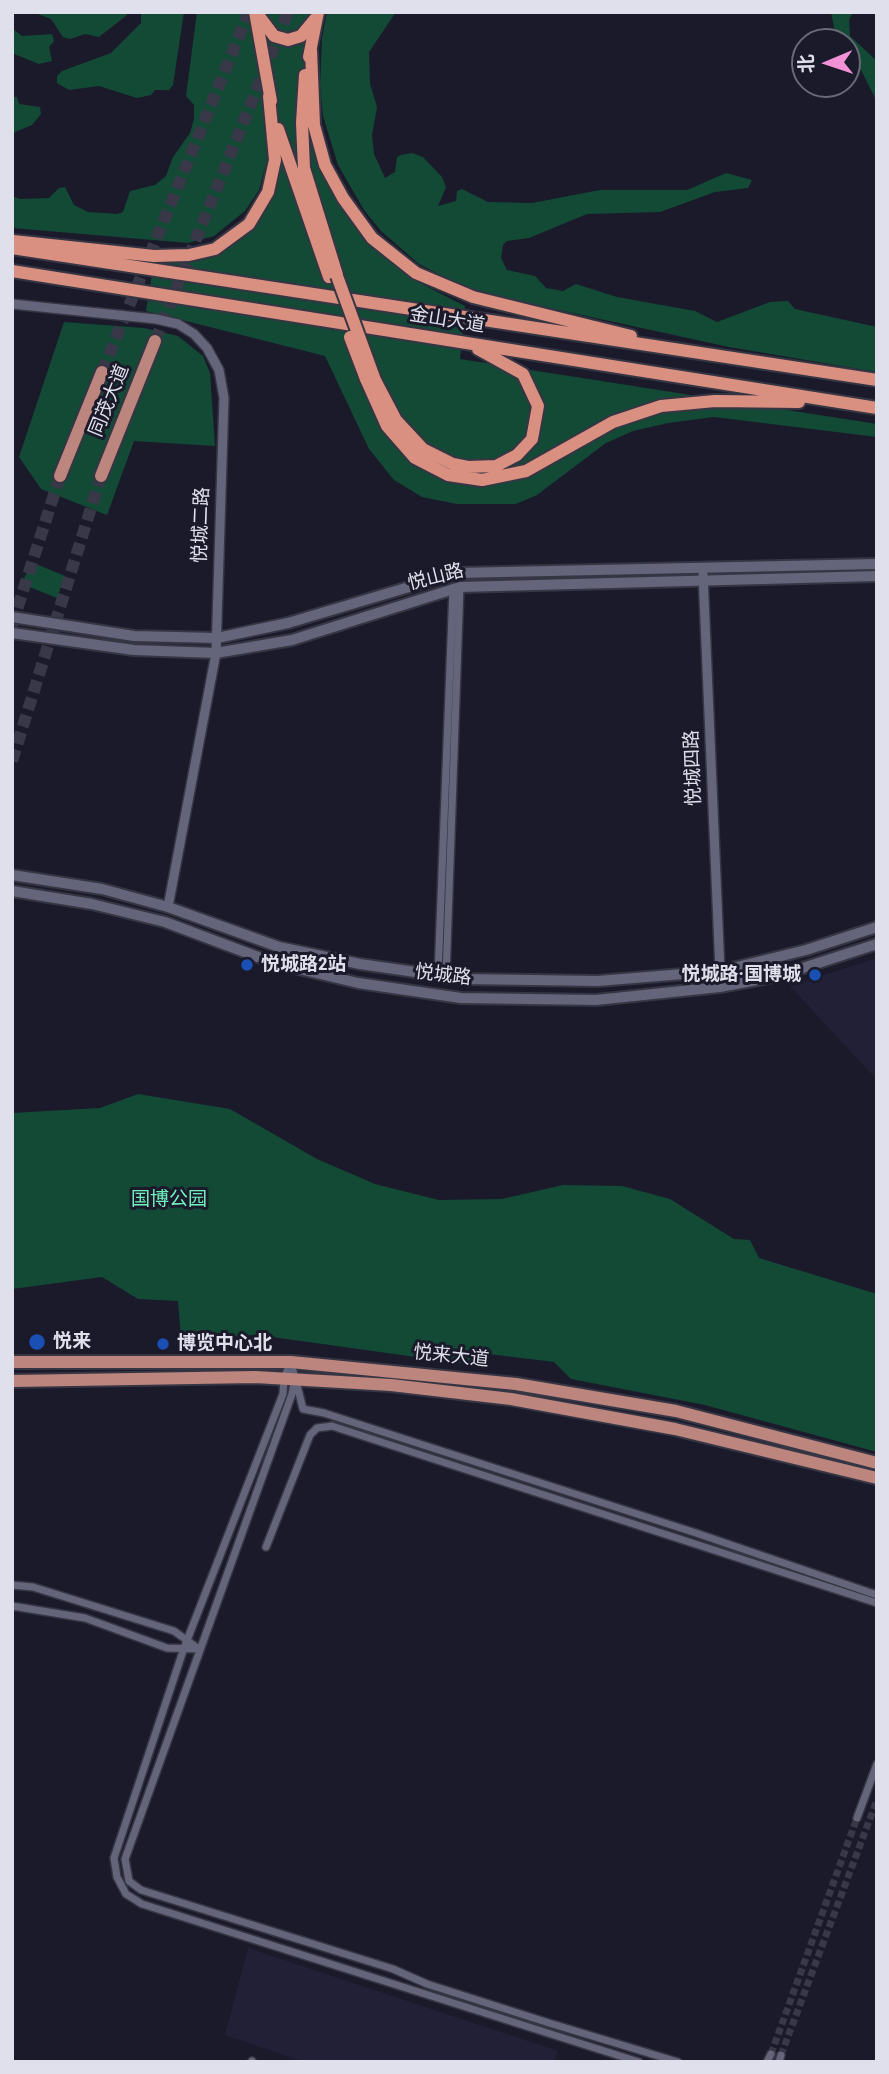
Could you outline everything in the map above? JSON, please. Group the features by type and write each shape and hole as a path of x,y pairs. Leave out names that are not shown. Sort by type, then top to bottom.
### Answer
{"highway":[{"path":"257,12 268,31 288,40 306,32 318,12"},
{"path":"12,241 154,256 189,255 215,249 249,224 268,192 275,159 270,96 257,12"},
{"path":"318,12 303,80 304,168 333,276"},
{"path":"311,50 314,125 325,165 343,198 372,238 416,273 473,297 706,354"},
{"path":"270,96 281,138 387,426 415,458 448,475 482,480 526,471 613,422 661,406 715,401 839,402"},
{"name":"金山大道","path":"12,248 877,380"},
{"name":"金山大道","path":"12,271 877,408"},
{"path":"370,379 396,421 423,449 468,467 496,466 508,461 525,447 536,429 538,406 535,394 529,382 516,369 465,343"}],"main road":[{"name":"同茂大道","path":"101,476 155,341"},
{"name":"同茂大道","path":"60,476 102,372"},
{"name":"悦山路","path":"12,617 134,636 216,638 288,623 456,573 703,565 877,564"},
{"name":"悦山路","path":"12,633 134,650 216,653 292,640 456,587 704,578 877,576"},
{"name":"悦城路","path":"12,875 102,890 168,907 279,947 360,964 442,976 598,981 720,971 806,950 877,927"},
{"name":"悦城路","path":"12,891 92,904 164,922 274,963 358,983 461,998 596,1000 720,987 800,970 877,944"},
{"name":"悦来大道","path":"12,1362 291,1362 542,1388 676,1411 877,1463"},
{"name":"悦来大道","path":"12,1381 289,1379 391,1385 511,1399 675,1429 877,1478"}],"street":[{"name":"悦城二路","path":"12,304 156,319 178,324 194,334 207,348 219,370 223,398 216,653 168,907"},
{"name":"悦城四路","path":"703,565 720,971"},
{"path":"442,976 456,587"},
{"path":"291,1362 289,1379 186,1645 114,1857 117,1877 126,1894 142,1904 639,2062"},
{"path":"289,1379 303,1409 324,1413 683,1529 877,1595"},
{"path":"289,1379 292,1394 125,1859 129,1881 141,1890 393,1969 426,1984 678,2062"},
{"path":"266,1547 310,1435 317,1429 332,1426 877,1603"},
{"path":"12,1585 33,1587 174,1631 186,1645"},
{"path":"12,1605 85,1618 167,1648 186,1645 199,1648"},
{"path":"857,1818 877,1764"},
{"path":"767,2062 771,2054"}],"shaded area":[{"path":"877,958 877,1080 790,986"},
{"path":"248,1948 558,2051 554,2062 305,2062 225,2035"}],"green space":[{"path":"33,12 127,12 127,15 99,37 85,34 70,39 63,37 51,19"},
{"path":"141,12 184,12 173,85 169,90 155,90 151,95 137,98 99,86 69,90 57,83 57,76 62,71 111,53 141,23"},
{"path":"197,12 249,12 266,112 267,160 259,190 245,211 214,236 188,243 12,228 12,190 14,197 21,199 49,198 59,188 65,187 74,205 88,212 117,214 123,212 130,191 155,185 166,176 173,157 190,133 194,119 194,105 186,96"},
{"path":"265,12 311,12 303,54 309,123 333,191 348,216 391,261 416,281 465,306 460,359 877,424 877,437 714,417 668,423 633,431 606,443 537,495 516,504 457,504 422,497 394,480 369,449 325,356 146,311 154,262 201,258 238,242 266,209 281,165"},
{"path":"327,12 396,12 369,52 370,84 377,107 372,135 374,154 385,178 395,172 397,157 412,153 423,157 442,177 446,187 438,206 456,201 457,191 462,189 488,202 532,203 600,190 687,190 726,173 752,180 748,188 715,192 660,212 587,214 529,238 507,241 503,245 501,258 507,270 535,276 546,288 563,291 576,284 617,297 695,311 717,322 770,302 788,301 795,309 877,327 877,372 729,347 499,297 458,284 419,264 381,231 364,210 338,165 323,116 320,86 322,38"},
{"path":"831,12 853,12 849,20 850,28 834,28"},
{"path":"12,28 22,36 52,34 54,41 49,47 52,61 39,64 12,53"},
{"path":"861,46 877,61 877,102 861,70"},
{"path":"12,97 17,97 19,104 40,107 41,114 32,125 15,132 12,139"},
{"path":"64,322 144,328 178,336 203,356 210,373 215,446 134,441 107,515 41,489 19,457"},
{"path":"31,562 65,576 57,598 22,584"},
{"name":"国博公园","path":"138,1094 230,1109 317,1159 375,1184 439,1200 502,1199 563,1185 622,1186 670,1199 734,1239 750,1240 759,1258 877,1294 877,1452 705,1405 571,1379 554,1362 489,1354 466,1364 258,1335 181,1339 178,1301 138,1299 102,1277 12,1289 12,1113 100,1108"}],"tunnel":[{"path":"102,372 249,12"},
{"path":"155,341 288,12"},
{"path":"12,625 60,476"},
{"path":"12,761 101,476"},
{"path":"781,2055 877,1800"},
{"path":"771,2054 857,1818"}],"place":[{"name":"悦城路2站","path":"247,965"},
{"name":"悦城路·国博城","path":"815,975"},
{"name":"悦来","path":"37,1342"},
{"name":"博览中心北","path":"163,1344"}]}
